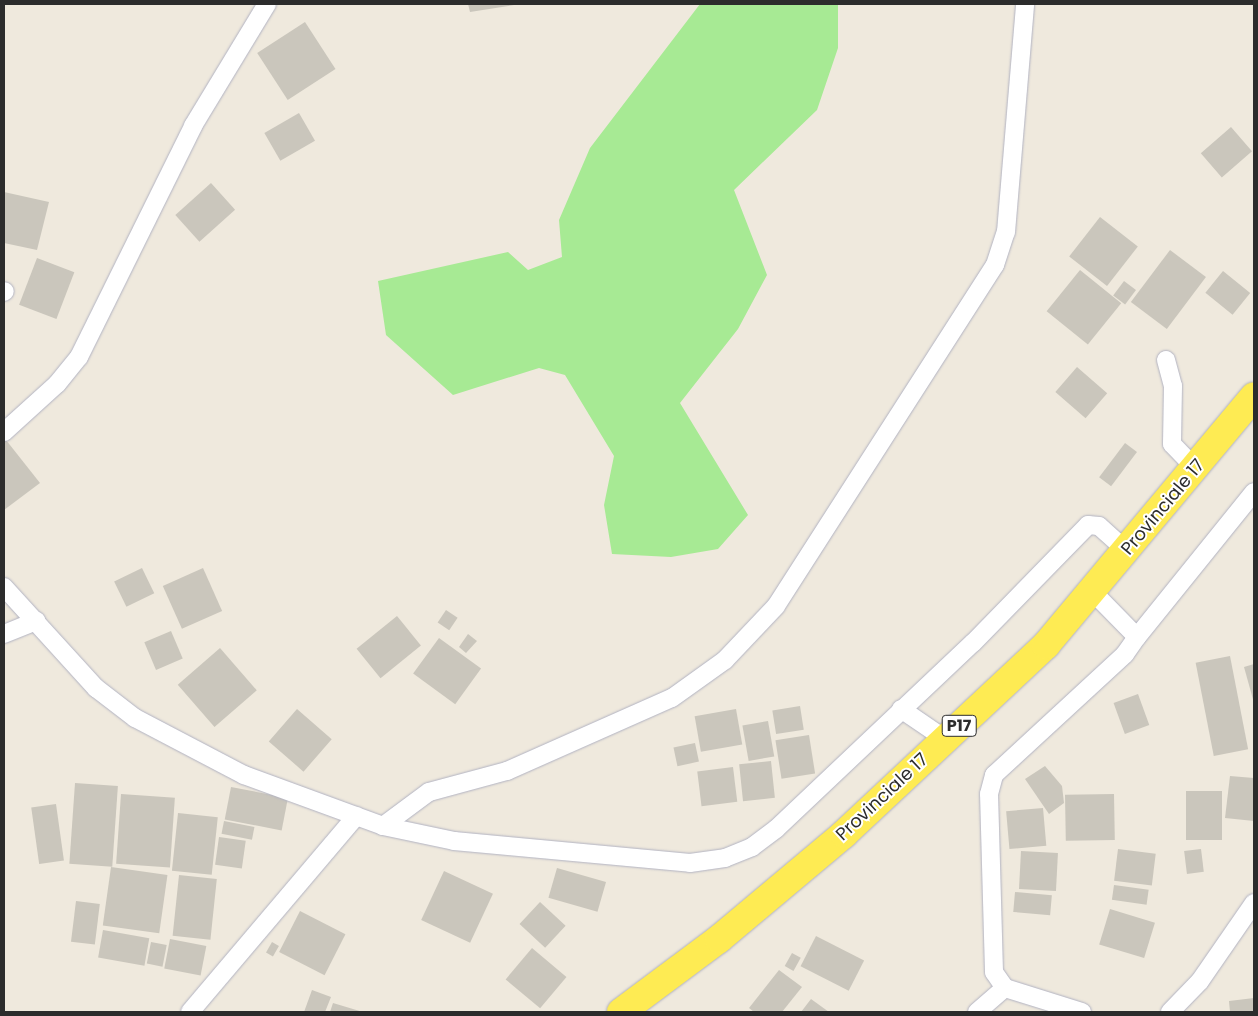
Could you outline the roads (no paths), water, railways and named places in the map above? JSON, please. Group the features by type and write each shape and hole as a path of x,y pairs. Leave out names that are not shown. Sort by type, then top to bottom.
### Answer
{"main road":[{"name":"Provinciale 17","path":"621,1012 719,939 822,853 1046,645 1091,590 1127,551 1254,396"}],"street":[{"path":"4,432 57,384 79,357 193,126 267,4"},
{"path":"383,826 428,792 507,771 672,698 725,660 776,606 995,265 1006,232 1025,4"},
{"path":"1166,360 1172,386 1172,444 1195,468"},
{"path":"1082,1012 1005,988 994,972 990,952 989,794 994,775 1125,654 1136,637 1254,492"},
{"path":"4,587 96,688 135,718 244,774 383,826 540,851 690,863 725,858 752,847 776,829 974,643 1088,525 1099,526 1127,551"},
{"path":"1091,590 1136,637"},
{"path":"4,634 36,621"},
{"path":"901,710 945,739"},
{"path":"190,1012 356,816"},
{"path":"1170,1012 1200,981 1254,903"},
{"path":"977,1012 1005,988"}]}
